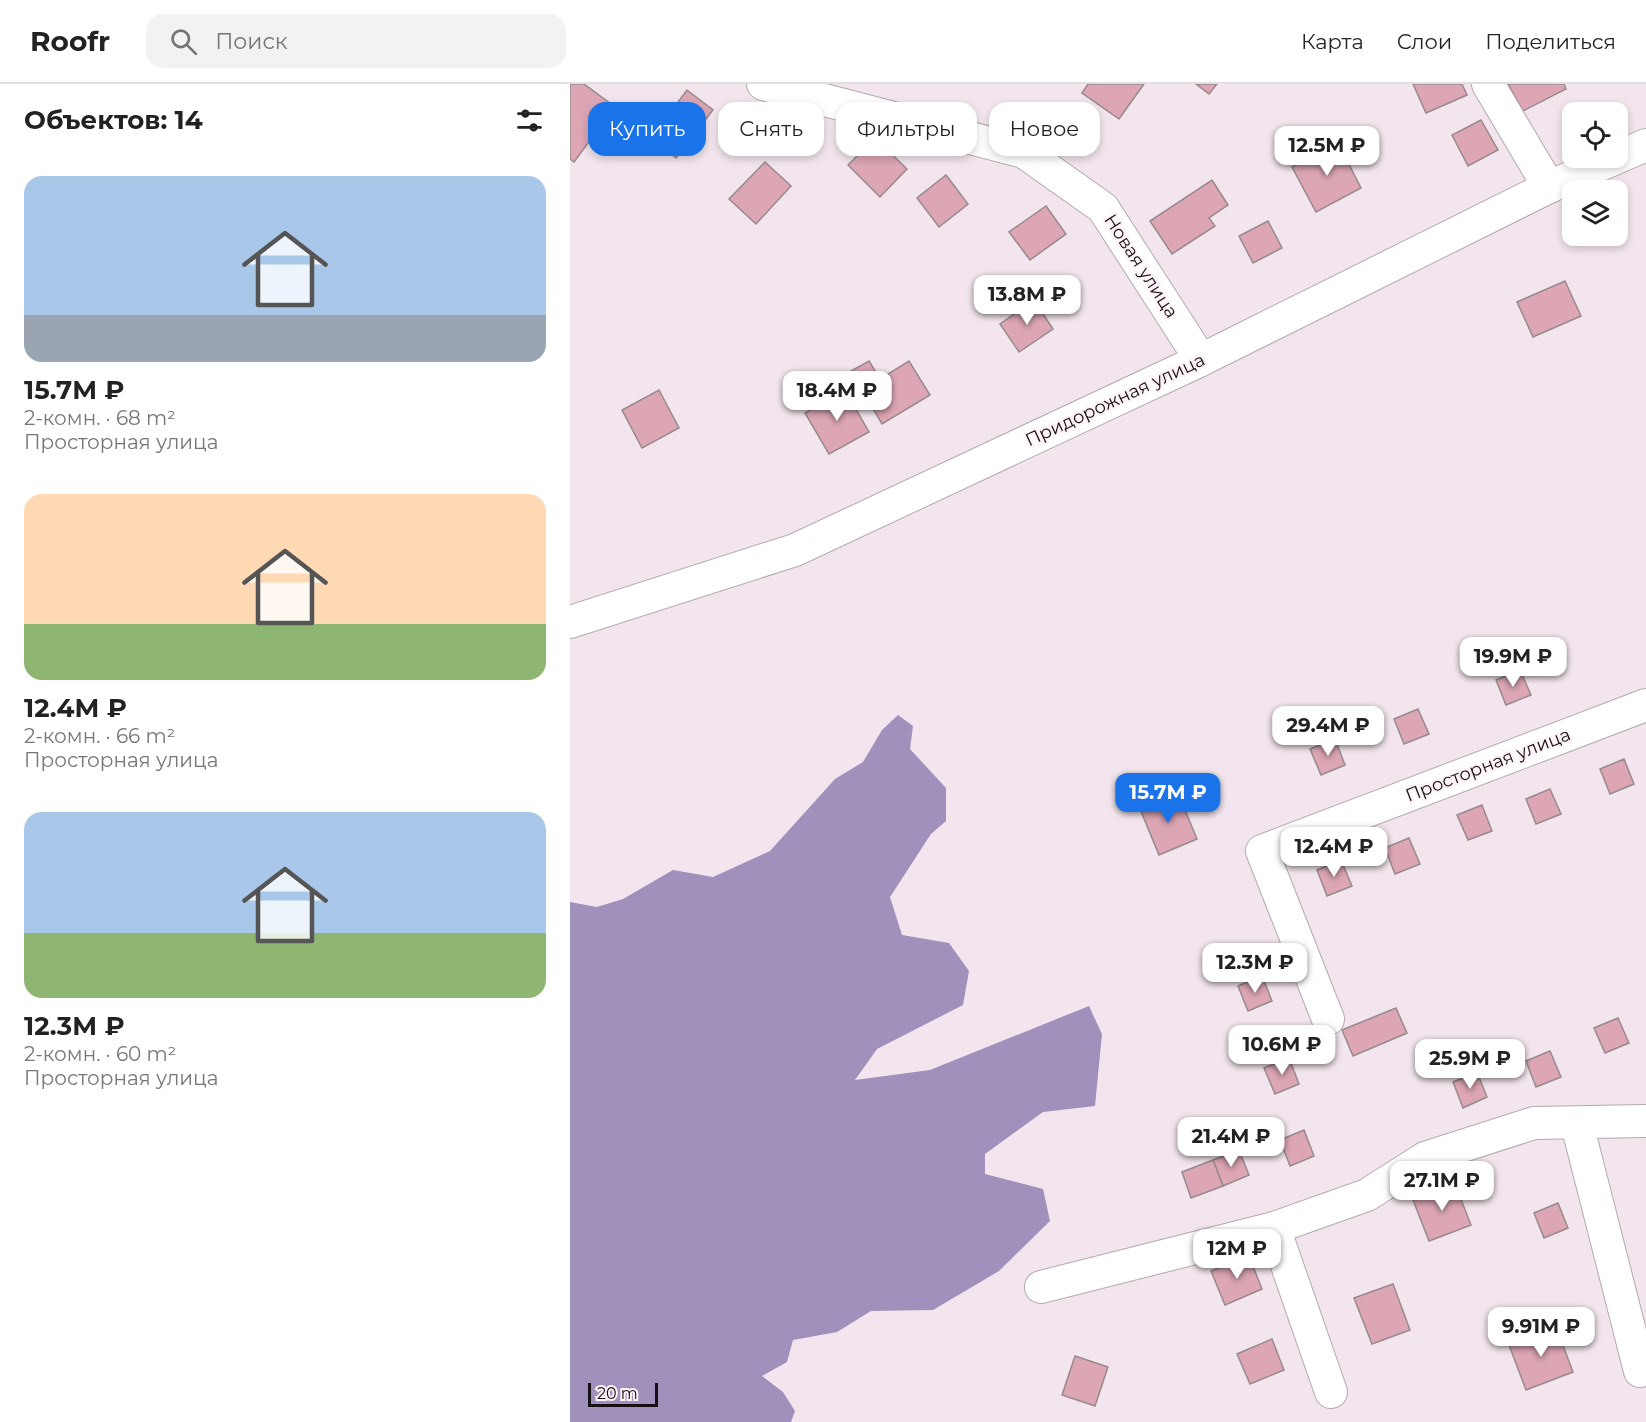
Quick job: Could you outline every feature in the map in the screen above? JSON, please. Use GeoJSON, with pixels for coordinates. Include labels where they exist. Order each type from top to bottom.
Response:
{"type":"FeatureCollection","features":[{"type":"Feature","properties":{"kind":"street","name":"Новая улица"},"geometry":{"type":"LineString","coordinates":[[763,84],[1024,152],[1103,208],[1201,360]]}},
{"type":"Feature","properties":{"kind":"street"},"geometry":{"type":"LineString","coordinates":[[1488,84],[1549,187]]}},
{"type":"Feature","properties":{"kind":"street","name":"Придорожная улица"},"geometry":{"type":"LineString","coordinates":[[570,622],[795,550],[1201,360],[1549,187],[1646,145]]}},
{"type":"Feature","properties":{"kind":"street","name":"Просторная улица"},"geometry":{"type":"LineString","coordinates":[[1328,1019],[1262,851],[1646,705]]}},
{"type":"Feature","properties":{"kind":"street"},"geometry":{"type":"LineString","coordinates":[[1041,1287],[1274,1228],[1367,1195],[1425,1158],[1534,1123],[1646,1121]]}},
{"type":"Feature","properties":{"kind":"street"},"geometry":{"type":"LineString","coordinates":[[1577,1124],[1640,1371]]}},
{"type":"Feature","properties":{"kind":"street"},"geometry":{"type":"LineString","coordinates":[[1274,1228],[1332,1392]]}},
{"type":"Feature","properties":{"kind":"shaded area"},"geometry":{"type":"Polygon","coordinates":[[[898,715],[913,726],[910,749],[946,788],[946,821],[931,834],[890,897],[902,935],[949,943],[969,971],[963,1005],[877,1049],[855,1080],[930,1070],[1089,1006],[1102,1034],[1095,1106],[1043,1112],[985,1154],[985,1174],[1043,1189],[1050,1221],[999,1271],[933,1310],[871,1311],[837,1332],[793,1340],[787,1362],[762,1376],[783,1392],[795,1411],[791,1422],[570,1422],[570,902],[597,907],[623,899],[673,870],[713,877],[770,851],[835,779],[863,762],[882,730],[898,715]]]}},
{"type":"Feature","properties":{"kind":"building"},"geometry":{"type":"Polygon","coordinates":[[[570,84],[584,84],[608,102],[588,102],[588,143],[574,162],[570,159],[570,84]]]}},
{"type":"Feature","properties":{"kind":"building"},"geometry":{"type":"Polygon","coordinates":[[[1088,84],[1144,84],[1119,119],[1100,106],[1100,102],[1095,102],[1082,93],[1088,84]]]}},
{"type":"Feature","properties":{"kind":"building"},"geometry":{"type":"Polygon","coordinates":[[[1196,84],[1217,84],[1209,94],[1196,84]]]}},
{"type":"Feature","properties":{"kind":"building"},"geometry":{"type":"Polygon","coordinates":[[[1413,84],[1462,84],[1467,95],[1426,113],[1413,84]]]}},
{"type":"Feature","properties":{"kind":"building"},"geometry":{"type":"Polygon","coordinates":[[[1508,84],[1564,84],[1566,89],[1523,111],[1508,84]]]}},
{"type":"Feature","properties":{"kind":"building"},"geometry":{"type":"Polygon","coordinates":[[[687,90],[703,102],[678,102],[687,90]]]}},
{"type":"Feature","properties":{"kind":"building"},"geometry":{"type":"Polygon","coordinates":[[[706,105],[713,110],[706,119],[706,105]]]}},
{"type":"Feature","properties":{"kind":"building"},"geometry":{"type":"Polygon","coordinates":[[[1481,120],[1498,150],[1468,166],[1452,135],[1481,120]]]}},
{"type":"Feature","properties":{"kind":"building"},"geometry":{"type":"Polygon","coordinates":[[[1338,143],[1361,188],[1316,212],[1292,167],[1338,143]]]}},
{"type":"Feature","properties":{"kind":"building"},"geometry":{"type":"Polygon","coordinates":[[[857,156],[894,156],[907,169],[880,197],[848,165],[857,156]]]}},
{"type":"Feature","properties":{"kind":"building"},"geometry":{"type":"Polygon","coordinates":[[[765,162],[791,186],[756,224],[729,199],[765,162]]]}},
{"type":"Feature","properties":{"kind":"building"},"geometry":{"type":"Polygon","coordinates":[[[946,175],[968,204],[939,227],[917,198],[946,175]]]}},
{"type":"Feature","properties":{"kind":"building"},"geometry":{"type":"Polygon","coordinates":[[[1212,180],[1228,205],[1209,218],[1215,226],[1172,254],[1150,221],[1212,180]]]}},
{"type":"Feature","properties":{"kind":"building"},"geometry":{"type":"Polygon","coordinates":[[[1046,206],[1066,234],[1030,260],[1009,232],[1046,206]]]}},
{"type":"Feature","properties":{"kind":"building"},"geometry":{"type":"Polygon","coordinates":[[[1268,221],[1282,248],[1253,263],[1239,236],[1268,221]]]}},
{"type":"Feature","properties":{"kind":"building"},"geometry":{"type":"Polygon","coordinates":[[[1565,281],[1581,316],[1533,337],[1517,302],[1565,281]]]}},
{"type":"Feature","properties":{"kind":"building"},"geometry":{"type":"Polygon","coordinates":[[[1034,300],[1053,329],[1019,352],[1000,324],[1034,300]]]}},
{"type":"Feature","properties":{"kind":"building"},"geometry":{"type":"Polygon","coordinates":[[[869,361],[880,379],[909,361],[930,395],[882,424],[851,371],[869,361]]]}},
{"type":"Feature","properties":{"kind":"building"},"geometry":{"type":"Polygon","coordinates":[[[659,390],[679,428],[642,448],[622,410],[659,390]]]}},
{"type":"Feature","properties":{"kind":"building"},"geometry":{"type":"Polygon","coordinates":[[[845,390],[869,432],[829,454],[805,413],[845,390]]]}},
{"type":"Feature","properties":{"kind":"building"},"geometry":{"type":"Polygon","coordinates":[[[1520,670],[1531,695],[1506,705],[1496,680],[1520,670]]]}},
{"type":"Feature","properties":{"kind":"building"},"geometry":{"type":"Polygon","coordinates":[[[1418,709],[1429,734],[1404,744],[1394,719],[1418,709]]]}},
{"type":"Feature","properties":{"kind":"building"},"geometry":{"type":"Polygon","coordinates":[[[1335,739],[1345,765],[1321,775],[1310,749],[1335,739]]]}},
{"type":"Feature","properties":{"kind":"building"},"geometry":{"type":"Polygon","coordinates":[[[1624,759],[1634,784],[1610,794],[1600,769],[1624,759]]]}},
{"type":"Feature","properties":{"kind":"building"},"geometry":{"type":"Polygon","coordinates":[[[1550,789],[1561,814],[1536,824],[1526,799],[1550,789]]]}},
{"type":"Feature","properties":{"kind":"building"},"geometry":{"type":"Polygon","coordinates":[[[1178,793],[1197,839],[1159,855],[1140,809],[1178,793]]]}},
{"type":"Feature","properties":{"kind":"building"},"geometry":{"type":"Polygon","coordinates":[[[1482,805],[1492,831],[1468,840],[1457,815],[1482,805]]]}},
{"type":"Feature","properties":{"kind":"building"},"geometry":{"type":"Polygon","coordinates":[[[1409,838],[1420,864],[1395,874],[1385,848],[1409,838]]]}},
{"type":"Feature","properties":{"kind":"building"},"geometry":{"type":"Polygon","coordinates":[[[1341,860],[1352,886],[1327,896],[1317,870],[1341,860]]]}},
{"type":"Feature","properties":{"kind":"building"},"geometry":{"type":"Polygon","coordinates":[[[1262,976],[1272,1001],[1248,1011],[1238,986],[1262,976]]]}},
{"type":"Feature","properties":{"kind":"building"},"geometry":{"type":"Polygon","coordinates":[[[1396,1008],[1407,1033],[1353,1056],[1342,1030],[1396,1008]]]}},
{"type":"Feature","properties":{"kind":"building"},"geometry":{"type":"Polygon","coordinates":[[[1618,1018],[1629,1043],[1605,1053],[1594,1028],[1618,1018]]]}},
{"type":"Feature","properties":{"kind":"building"},"geometry":{"type":"Polygon","coordinates":[[[1550,1051],[1561,1077],[1536,1087],[1526,1061],[1550,1051]]]}},
{"type":"Feature","properties":{"kind":"building"},"geometry":{"type":"Polygon","coordinates":[[[1289,1058],[1299,1084],[1275,1094],[1264,1068],[1289,1058]]]}},
{"type":"Feature","properties":{"kind":"building"},"geometry":{"type":"Polygon","coordinates":[[[1477,1072],[1487,1097],[1463,1108],[1453,1082],[1477,1072]]]}},
{"type":"Feature","properties":{"kind":"building"},"geometry":{"type":"Polygon","coordinates":[[[1304,1130],[1314,1156],[1290,1166],[1280,1140],[1304,1130]]]}},
{"type":"Feature","properties":{"kind":"building"},"geometry":{"type":"Polygon","coordinates":[[[1239,1150],[1249,1175],[1223,1186],[1213,1160],[1239,1150]]]}},
{"type":"Feature","properties":{"kind":"building"},"geometry":{"type":"Polygon","coordinates":[[[1213,1160],[1223,1186],[1191,1198],[1182,1172],[1213,1160]]]}},
{"type":"Feature","properties":{"kind":"building"},"geometry":{"type":"Polygon","coordinates":[[[1455,1184],[1471,1225],[1429,1241],[1413,1200],[1455,1184]]]}},
{"type":"Feature","properties":{"kind":"building"},"geometry":{"type":"Polygon","coordinates":[[[1558,1203],[1568,1228],[1544,1238],[1534,1213],[1558,1203]]]}},
{"type":"Feature","properties":{"kind":"building"},"geometry":{"type":"Polygon","coordinates":[[[1249,1256],[1262,1289],[1225,1305],[1211,1271],[1249,1256]]]}},
{"type":"Feature","properties":{"kind":"building"},"geometry":{"type":"Polygon","coordinates":[[[1393,1284],[1410,1330],[1372,1344],[1354,1298],[1393,1284]]]}},
{"type":"Feature","properties":{"kind":"building"},"geometry":{"type":"Polygon","coordinates":[[[1556,1327],[1573,1372],[1526,1390],[1509,1345],[1556,1327]]]}},
{"type":"Feature","properties":{"kind":"building"},"geometry":{"type":"Polygon","coordinates":[[[1272,1339],[1284,1370],[1250,1384],[1237,1354],[1272,1339]]]}},
{"type":"Feature","properties":{"kind":"building"},"geometry":{"type":"Polygon","coordinates":[[[1075,1356],[1108,1367],[1095,1406],[1062,1395],[1075,1356]]]}}]}
